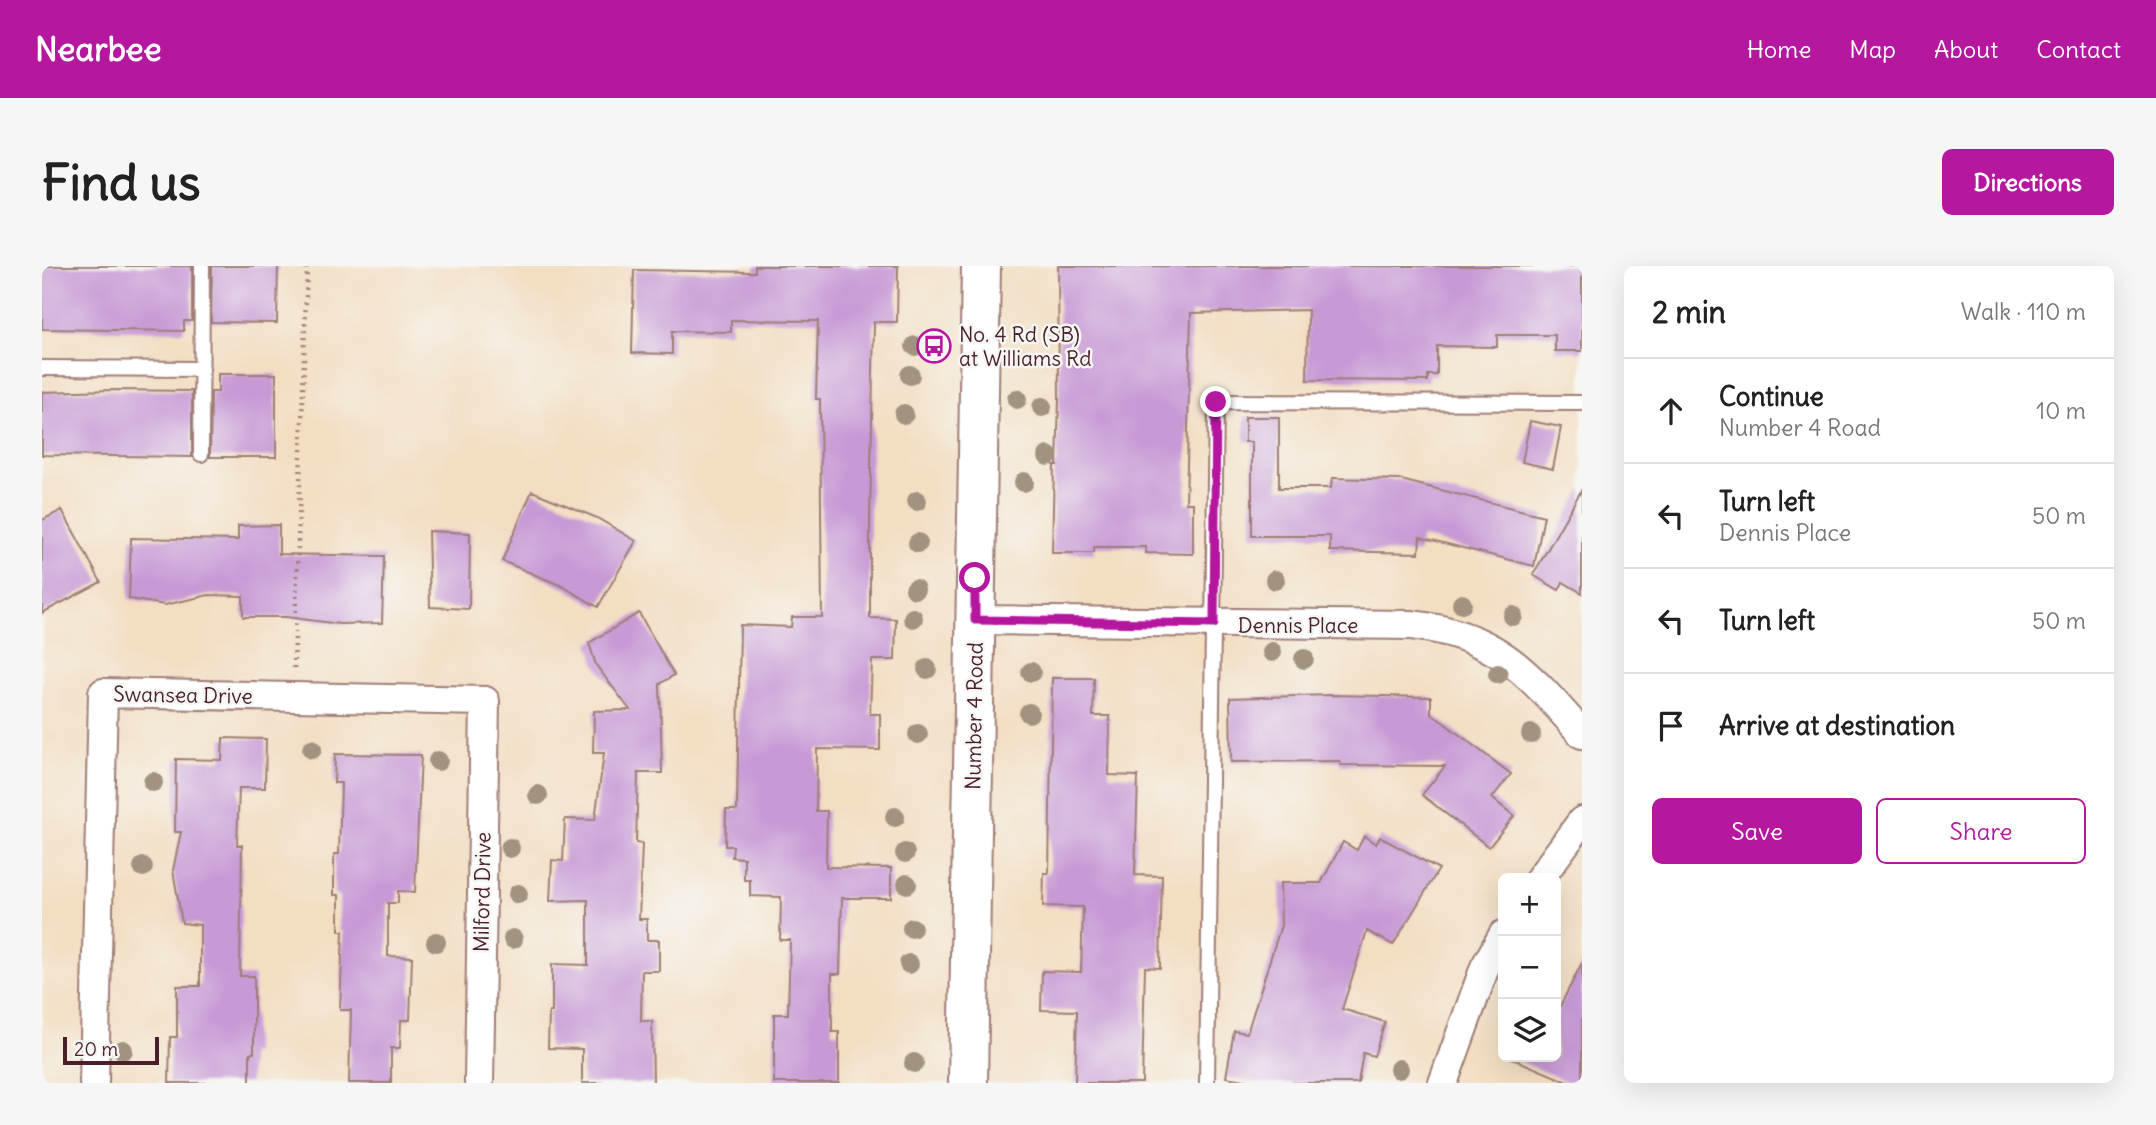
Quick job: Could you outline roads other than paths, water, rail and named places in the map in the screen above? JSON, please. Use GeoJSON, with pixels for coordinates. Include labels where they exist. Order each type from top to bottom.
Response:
{"type":"FeatureCollection","features":[{"type":"Feature","properties":{"kind":"main road","name":"Number 4 Road"},"geometry":{"type":"LineString","coordinates":[[968,1083],[981,266]]}},
{"type":"Feature","properties":{"kind":"street","name":"Dennis Place"},"geometry":{"type":"LineString","coordinates":[[975,620],[1411,625],[1446,629],[1475,639],[1531,677],[1582,734]]}},
{"type":"Feature","properties":{"kind":"street","name":"Swansea Drive"},"geometry":{"type":"LineString","coordinates":[[94,1083],[103,693],[485,701]]}},
{"type":"Feature","properties":{"kind":"street","name":"Milford Drive"},"geometry":{"type":"LineString","coordinates":[[479,1083],[485,701]]}},
{"type":"Feature","properties":{"kind":"street"},"geometry":{"type":"LineString","coordinates":[[1544,873],[1582,821]]}},
{"type":"Feature","properties":{"kind":"street"},"geometry":{"type":"LineString","coordinates":[[1443,1083],[1485,967],[1502,936]]}},
{"type":"Feature","properties":{"kind":"lane"},"geometry":{"type":"LineString","coordinates":[[201,454],[202,266]]}},
{"type":"Feature","properties":{"kind":"lane"},"geometry":{"type":"LineString","coordinates":[[42,368],[202,369]]}},
{"type":"Feature","properties":{"kind":"lane"},"geometry":{"type":"LineString","coordinates":[[1207,1083],[1216,402],[1582,403]]}},
{"type":"Feature","properties":{"kind":"place","name":"No. 4 Rd (SB) at Williams Rd"},"geometry":{"type":"Point","coordinates":[934,346]}}]}
